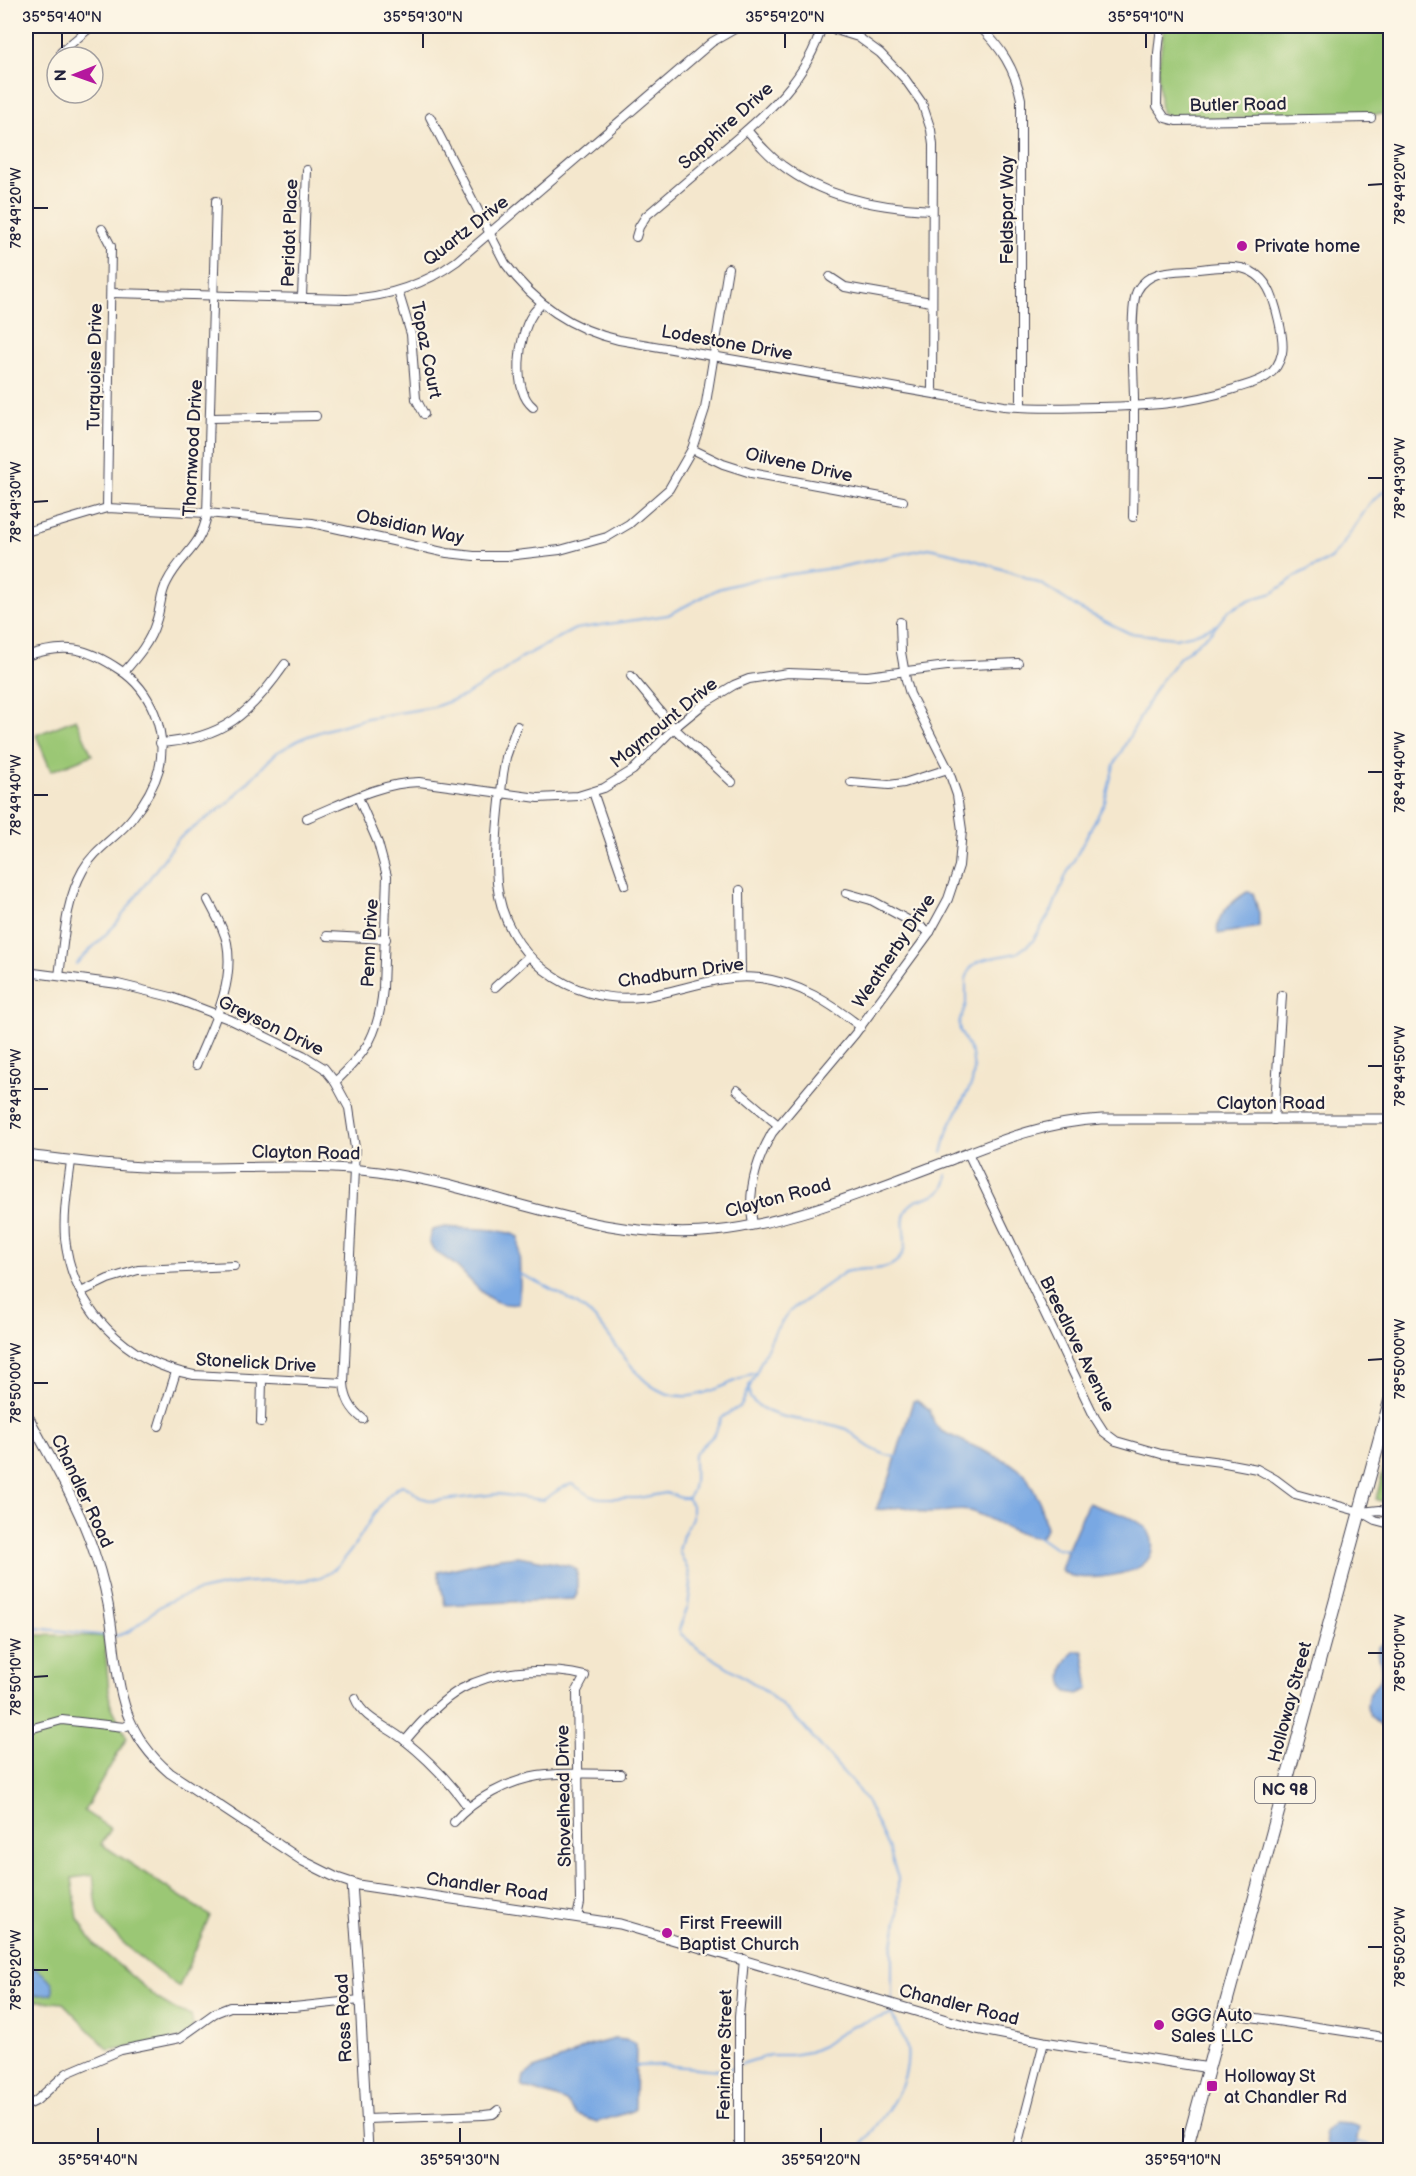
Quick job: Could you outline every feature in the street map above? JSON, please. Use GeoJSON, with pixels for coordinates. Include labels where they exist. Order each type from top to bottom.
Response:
{"type":"FeatureCollection","features":[{"type":"Feature","properties":{"kind":"highway","name":"Holloway Street"},"geometry":{"type":"LineString","coordinates":[[1186,2151],[1390,1401]]}},
{"type":"Feature","properties":{"kind":"street"},"geometry":{"type":"LineString","coordinates":[[69,45],[92,26]]}},
{"type":"Feature","properties":{"kind":"street","name":"Quartz Drive"},"geometry":{"type":"LineString","coordinates":[[111,293],[360,298],[398,291],[426,280],[447,268],[490,234],[712,42],[740,26]]}},
{"type":"Feature","properties":{"kind":"street"},"geometry":{"type":"LineString","coordinates":[[823,26],[858,37],[869,44],[905,79],[922,103],[931,130],[933,145],[932,393]]}},
{"type":"Feature","properties":{"kind":"street","name":"Sapphire Drive"},"geometry":{"type":"LineString","coordinates":[[636,237],[646,216],[776,103],[808,61],[823,26]]}},
{"type":"Feature","properties":{"kind":"street","name":"Feldspar Way"},"geometry":{"type":"LineString","coordinates":[[979,26],[996,42],[1007,59],[1016,78],[1021,99],[1021,407]]}},
{"type":"Feature","properties":{"kind":"street","name":"Butler Road"},"geometry":{"type":"LineString","coordinates":[[1161,26],[1157,106],[1160,113],[1170,120],[1213,122],[1371,118]]}},
{"type":"Feature","properties":{"kind":"street","name":"Lodestone Drive"},"geometry":{"type":"LineString","coordinates":[[430,117],[505,263],[513,275],[541,304],[561,318],[599,335],[713,357],[1021,407],[1134,406],[1182,403],[1260,381],[1272,372],[1280,360],[1282,340],[1272,298],[1264,282],[1246,269],[1166,271],[1149,277],[1135,296],[1133,310],[1134,406],[1133,517]]}},
{"type":"Feature","properties":{"kind":"street"},"geometry":{"type":"LineString","coordinates":[[747,130],[783,167],[825,190],[859,200],[932,210]]}},
{"type":"Feature","properties":{"kind":"street","name":"Peridot Place"},"geometry":{"type":"LineString","coordinates":[[302,297],[307,170]]}},
{"type":"Feature","properties":{"kind":"street","name":"Thornwood Drive"},"geometry":{"type":"LineString","coordinates":[[124,672],[150,637],[157,621],[165,584],[177,566],[196,545],[207,513],[216,201]]}},
{"type":"Feature","properties":{"kind":"street","name":"Turquoise Drive"},"geometry":{"type":"LineString","coordinates":[[102,230],[111,246],[107,508]]}},
{"type":"Feature","properties":{"kind":"street","name":"Obsidian Way"},"geometry":{"type":"LineString","coordinates":[[26,532],[107,508],[207,513],[312,523],[464,555],[534,554],[607,537],[629,524],[669,489],[692,449],[705,409],[728,268]]}},
{"type":"Feature","properties":{"kind":"street"},"geometry":{"type":"LineString","coordinates":[[830,277],[845,287],[932,302]]}},
{"type":"Feature","properties":{"kind":"street","name":"Topaz Court"},"geometry":{"type":"LineString","coordinates":[[398,291],[411,334],[416,399],[424,414]]}},
{"type":"Feature","properties":{"kind":"street"},"geometry":{"type":"LineString","coordinates":[[533,407],[527,402],[522,388],[520,358],[527,325],[532,314],[541,304]]}},
{"type":"Feature","properties":{"kind":"street"},"geometry":{"type":"LineString","coordinates":[[211,418],[316,416]]}},
{"type":"Feature","properties":{"kind":"street","name":"Oilvene Drive"},"geometry":{"type":"LineString","coordinates":[[692,449],[723,464],[751,473],[903,501]]}},
{"type":"Feature","properties":{"kind":"street","name":"Weatherby Drive"},"geometry":{"type":"LineString","coordinates":[[753,1225],[751,1208],[754,1177],[764,1148],[778,1125],[861,1027],[930,932],[955,883],[961,848],[962,824],[957,795],[948,769],[910,694],[904,671],[900,622]]}},
{"type":"Feature","properties":{"kind":"street"},"geometry":{"type":"LineString","coordinates":[[26,656],[49,650],[80,650],[97,655],[124,672],[140,686],[158,722],[159,770],[146,798],[131,819],[90,858],[75,885],[67,919],[59,976]]}},
{"type":"Feature","properties":{"kind":"street"},"geometry":{"type":"LineString","coordinates":[[904,671],[1018,663]]}},
{"type":"Feature","properties":{"kind":"street"},"geometry":{"type":"LineString","coordinates":[[160,743],[203,735],[238,718],[255,704],[285,664]]}},
{"type":"Feature","properties":{"kind":"street","name":"Maymount Drive"},"geometry":{"type":"LineString","coordinates":[[308,818],[358,796],[391,785],[412,782],[550,799],[578,796],[604,788],[633,770],[674,728],[719,693],[749,679],[788,674],[867,676],[904,671]]}},
{"type":"Feature","properties":{"kind":"street"},"geometry":{"type":"LineString","coordinates":[[631,676],[674,728],[732,782]]}},
{"type":"Feature","properties":{"kind":"street","name":"Chadburn Drive"},"geometry":{"type":"LineString","coordinates":[[517,726],[506,757],[501,793],[497,867],[500,901],[511,930],[540,968],[566,985],[612,998],[643,996],[705,981],[741,977],[759,978],[795,986],[828,1002],[861,1027]]}},
{"type":"Feature","properties":{"kind":"street"},"geometry":{"type":"LineString","coordinates":[[851,782],[889,785],[912,781],[948,769]]}},
{"type":"Feature","properties":{"kind":"street"},"geometry":{"type":"LineString","coordinates":[[593,792],[626,885]]}},
{"type":"Feature","properties":{"kind":"street","name":"Penn Drive"},"geometry":{"type":"LineString","coordinates":[[335,1082],[363,1053],[375,1031],[382,1000],[387,876],[378,843],[358,796]]}},
{"type":"Feature","properties":{"kind":"street"},"geometry":{"type":"LineString","coordinates":[[740,890],[741,977]]}},
{"type":"Feature","properties":{"kind":"street"},"geometry":{"type":"LineString","coordinates":[[846,893],[871,900],[930,932]]}},
{"type":"Feature","properties":{"kind":"street"},"geometry":{"type":"LineString","coordinates":[[196,1065],[217,1015],[226,980],[228,953],[225,936],[208,900]]}},
{"type":"Feature","properties":{"kind":"street"},"geometry":{"type":"LineString","coordinates":[[327,936],[386,939]]}},
{"type":"Feature","properties":{"kind":"street"},"geometry":{"type":"LineString","coordinates":[[495,987],[529,956]]}},
{"type":"Feature","properties":{"kind":"street","name":"Greyson Drive"},"geometry":{"type":"LineString","coordinates":[[26,972],[118,984],[171,997],[217,1015],[303,1055],[324,1068],[335,1082],[352,1119],[355,1169],[350,1223],[344,1383],[347,1401],[363,1419]]}},
{"type":"Feature","properties":{"kind":"street"},"geometry":{"type":"LineString","coordinates":[[1274,1120],[1282,995]]}},
{"type":"Feature","properties":{"kind":"street"},"geometry":{"type":"LineString","coordinates":[[737,1090],[778,1125]]}},
{"type":"Feature","properties":{"kind":"street","name":"Clayton Road"},"geometry":{"type":"LineString","coordinates":[[26,1155],[71,1161],[170,1168],[355,1169],[419,1179],[583,1222],[640,1231],[703,1232],[753,1225],[802,1212],[1046,1126],[1078,1120],[1390,1119]]}},
{"type":"Feature","properties":{"kind":"street","name":"Breedlove Avenue"},"geometry":{"type":"LineString","coordinates":[[968,1153],[1095,1418],[1110,1438],[1141,1450],[1257,1469],[1300,1496],[1360,1512]]}},
{"type":"Feature","properties":{"kind":"street","name":"Stonelick Drive"},"geometry":{"type":"LineString","coordinates":[[71,1161],[65,1237],[72,1272],[81,1292],[99,1320],[123,1344],[155,1365],[176,1372],[212,1377],[344,1383]]}},
{"type":"Feature","properties":{"kind":"street"},"geometry":{"type":"LineString","coordinates":[[81,1292],[108,1279],[138,1270],[234,1266]]}},
{"type":"Feature","properties":{"kind":"street"},"geometry":{"type":"LineString","coordinates":[[159,1426],[176,1372]]}},
{"type":"Feature","properties":{"kind":"street"},"geometry":{"type":"LineString","coordinates":[[261,1422],[262,1380]]}},
{"type":"Feature","properties":{"kind":"street","name":"Chandler Road"},"geometry":{"type":"LineString","coordinates":[[26,1412],[80,1517],[94,1552],[109,1610],[120,1692],[131,1724],[147,1749],[170,1773],[303,1861],[337,1878],[374,1888],[620,1924],[744,1959],[946,2021],[1044,2042],[1209,2068]]}},
{"type":"Feature","properties":{"kind":"street"},"geometry":{"type":"LineString","coordinates":[[1360,1512],[1380,1510],[1390,1513]]}},
{"type":"Feature","properties":{"kind":"street"},"geometry":{"type":"LineString","coordinates":[[1360,1512],[1375,1520],[1390,1524]]}},
{"type":"Feature","properties":{"kind":"street","name":"Shovelhead Drive"},"geometry":{"type":"LineString","coordinates":[[405,1741],[439,1704],[459,1690],[485,1677],[511,1672],[553,1671],[568,1671],[585,1676],[578,1690],[580,1903],[577,1917]]}},
{"type":"Feature","properties":{"kind":"street"},"geometry":{"type":"LineString","coordinates":[[355,1698],[362,1712],[405,1741],[437,1769],[468,1807]]}},
{"type":"Feature","properties":{"kind":"street"},"geometry":{"type":"LineString","coordinates":[[26,1730],[62,1720],[124,1727],[131,1724]]}},
{"type":"Feature","properties":{"kind":"street"},"geometry":{"type":"LineString","coordinates":[[454,1822],[468,1807],[514,1783],[537,1776],[621,1774]]}},
{"type":"Feature","properties":{"kind":"street","name":"Ross Road"},"geometry":{"type":"LineString","coordinates":[[352,1883],[368,2151]]}},
{"type":"Feature","properties":{"kind":"street","name":"Fenimore Street"},"geometry":{"type":"LineString","coordinates":[[739,2151],[739,2017],[744,1959]]}},
{"type":"Feature","properties":{"kind":"street"},"geometry":{"type":"LineString","coordinates":[[26,2106],[36,2101],[67,2073],[121,2050],[180,2038],[215,2013],[230,2007],[294,2007],[360,2000]]}},
{"type":"Feature","properties":{"kind":"street"},"geometry":{"type":"LineString","coordinates":[[1224,2013],[1390,2038]]}},
{"type":"Feature","properties":{"kind":"street"},"geometry":{"type":"LineString","coordinates":[[1016,2151],[1044,2042]]}},
{"type":"Feature","properties":{"kind":"street"},"geometry":{"type":"LineString","coordinates":[[366,2119],[484,2115],[493,2114],[498,2110]]}},
{"type":"Feature","properties":{"kind":"green space"},"geometry":{"type":"Polygon","coordinates":[[[1136,26],[1390,26],[1390,114],[1176,120],[1161,112],[1158,71],[1164,27],[1136,26]]]}},
{"type":"Feature","properties":{"kind":"green space"},"geometry":{"type":"Polygon","coordinates":[[[76,719],[92,755],[51,771],[36,735],[76,719]]]}},
{"type":"Feature","properties":{"kind":"green space"},"geometry":{"type":"Polygon","coordinates":[[[1390,1444],[1390,1505],[1376,1499],[1390,1444]]]}},
{"type":"Feature","properties":{"kind":"green space"},"geometry":{"type":"Polygon","coordinates":[[[26,1635],[104,1636],[110,1703],[127,1738],[84,1811],[111,1829],[101,1844],[210,1916],[179,1987],[135,1953],[104,1922],[98,1909],[93,1875],[72,1878],[78,1919],[94,1944],[158,1999],[176,2010],[191,2015],[193,2025],[191,2037],[109,2050],[63,2003],[26,2000],[26,1635]]]}},
{"type":"Feature","properties":{"kind":"water"},"geometry":{"type":"Polygon","coordinates":[[[1247,892],[1253,893],[1259,913],[1259,927],[1218,934],[1219,921],[1226,909],[1247,892]]]}},
{"type":"Feature","properties":{"kind":"water"},"geometry":{"type":"Polygon","coordinates":[[[445,1227],[492,1230],[519,1237],[518,1304],[498,1302],[482,1293],[456,1266],[433,1248],[429,1240],[432,1230],[445,1227]]]}},
{"type":"Feature","properties":{"kind":"water"},"geometry":{"type":"Polygon","coordinates":[[[916,1400],[930,1410],[934,1423],[941,1431],[1010,1463],[1025,1474],[1039,1500],[1046,1528],[1042,1536],[1027,1536],[969,1511],[926,1513],[904,1507],[876,1509],[890,1477],[913,1401],[916,1400]]]}},
{"type":"Feature","properties":{"kind":"water"},"geometry":{"type":"Polygon","coordinates":[[[1088,1503],[1128,1517],[1145,1528],[1152,1539],[1152,1550],[1141,1566],[1124,1573],[1088,1578],[1077,1577],[1061,1570],[1088,1503]]]}},
{"type":"Feature","properties":{"kind":"water"},"geometry":{"type":"Polygon","coordinates":[[[518,1556],[570,1566],[577,1571],[577,1594],[574,1599],[445,1605],[438,1572],[518,1556]]]}},
{"type":"Feature","properties":{"kind":"water"},"geometry":{"type":"Polygon","coordinates":[[[1383,1643],[1390,1644],[1390,1734],[1372,1718],[1367,1708],[1369,1696],[1381,1675],[1378,1647],[1383,1643]]]}},
{"type":"Feature","properties":{"kind":"water"},"geometry":{"type":"Polygon","coordinates":[[[1075,1651],[1083,1651],[1089,1689],[1078,1694],[1067,1692],[1062,1675],[1067,1659],[1075,1651]]]}},
{"type":"Feature","properties":{"kind":"water"},"geometry":{"type":"Polygon","coordinates":[[[26,1963],[49,1979],[53,1989],[52,1994],[26,1996],[26,1963]]]}},
{"type":"Feature","properties":{"kind":"water"},"geometry":{"type":"Polygon","coordinates":[[[614,2039],[636,2044],[635,2109],[633,2111],[597,2122],[577,2115],[566,2102],[522,2087],[524,2076],[534,2069],[563,2059],[588,2046],[614,2039]]]}},
{"type":"Feature","properties":{"kind":"water"},"geometry":{"type":"Polygon","coordinates":[[[1334,2123],[1359,2127],[1355,2150],[1328,2150],[1325,2132],[1334,2123]]]}},
{"type":"Feature","properties":{"kind":"waterway"},"geometry":{"type":"LineString","coordinates":[[942,1153],[948,1129],[972,1083],[974,1070],[972,1054],[960,1031],[959,1023],[966,1004],[966,979],[970,969],[977,962],[1017,953],[1032,942],[1052,910],[1066,875],[1105,802],[1114,765],[1157,686],[1179,658],[1213,630],[1228,611],[1249,600],[1273,593],[1299,574],[1330,559],[1341,547],[1370,503],[1390,486]]}},
{"type":"Feature","properties":{"kind":"waterway"},"geometry":{"type":"LineString","coordinates":[[76,964],[116,924],[179,838],[227,804],[276,753],[300,739],[322,731],[367,718],[434,707],[464,696],[521,658],[575,629],[668,615],[718,589],[756,579],[840,567],[929,548],[956,554],[1020,575],[1043,585],[1080,609],[1129,633],[1175,638],[1217,625]]}},
{"type":"Feature","properties":{"kind":"waterway"},"geometry":{"type":"LineString","coordinates":[[687,1498],[694,1484],[694,1454],[715,1434],[721,1418],[741,1406],[775,1331],[790,1311],[845,1272],[886,1267],[898,1260],[905,1242],[903,1223],[906,1211],[916,1201],[942,1190],[947,1174]]}},
{"type":"Feature","properties":{"kind":"waterway"},"geometry":{"type":"LineString","coordinates":[[517,1273],[556,1292],[592,1316],[633,1368],[658,1390],[673,1395],[690,1396],[715,1390],[754,1373]]}},
{"type":"Feature","properties":{"kind":"waterway"},"geometry":{"type":"LineString","coordinates":[[749,1385],[750,1398],[770,1413],[846,1429],[869,1447],[896,1457]]}},
{"type":"Feature","properties":{"kind":"waterway"},"geometry":{"type":"LineString","coordinates":[[115,1636],[129,1631],[164,1604],[190,1594],[245,1582],[297,1581],[329,1573],[349,1553],[382,1503],[402,1485],[419,1497],[433,1501],[498,1494],[543,1500],[572,1484],[591,1496],[600,1498],[638,1498],[666,1493],[687,1498]]}},
{"type":"Feature","properties":{"kind":"waterway"},"geometry":{"type":"LineString","coordinates":[[687,1498],[692,1505],[692,1518],[683,1535],[679,1551],[688,1570],[691,1584],[688,1606],[679,1629],[681,1634],[700,1650],[763,1689],[781,1705],[804,1727],[866,1801],[889,1849],[898,1878],[898,1915],[892,1951],[892,2000]]}},
{"type":"Feature","properties":{"kind":"waterway"},"geometry":{"type":"LineString","coordinates":[[1037,1536],[1054,1548],[1069,1550]]}},
{"type":"Feature","properties":{"kind":"waterway"},"geometry":{"type":"LineString","coordinates":[[26,1627],[109,1636]]}},
{"type":"Feature","properties":{"kind":"waterway"},"geometry":{"type":"LineString","coordinates":[[858,2150],[892,2103],[904,2077],[907,2063],[906,2043],[893,2018],[892,2006]]}},
{"type":"Feature","properties":{"kind":"waterway"},"geometry":{"type":"LineString","coordinates":[[741,2064],[771,2055],[809,2052],[823,2046],[851,2026],[892,2014]]}},
{"type":"Feature","properties":{"kind":"waterway"},"geometry":{"type":"LineString","coordinates":[[635,2066],[661,2065],[719,2070],[727,2070],[736,2066]]}},
{"type":"Feature","properties":{"kind":"waterway"},"geometry":{"type":"LineString","coordinates":[[1355,2141],[1386,2150]]}},
{"type":"Feature","properties":{"kind":"place","name":"Private home"},"geometry":{"type":"Point","coordinates":[1242,246]}},
{"type":"Feature","properties":{"kind":"place","name":"First Freewill Baptist Church"},"geometry":{"type":"Point","coordinates":[667,1933]}},
{"type":"Feature","properties":{"kind":"place","name":"GGG Auto Sales LLC"},"geometry":{"type":"Point","coordinates":[1159,2025]}},
{"type":"Feature","properties":{"kind":"place","name":"Holloway St at Chandler Rd"},"geometry":{"type":"Point","coordinates":[1212,2086]}}]}
